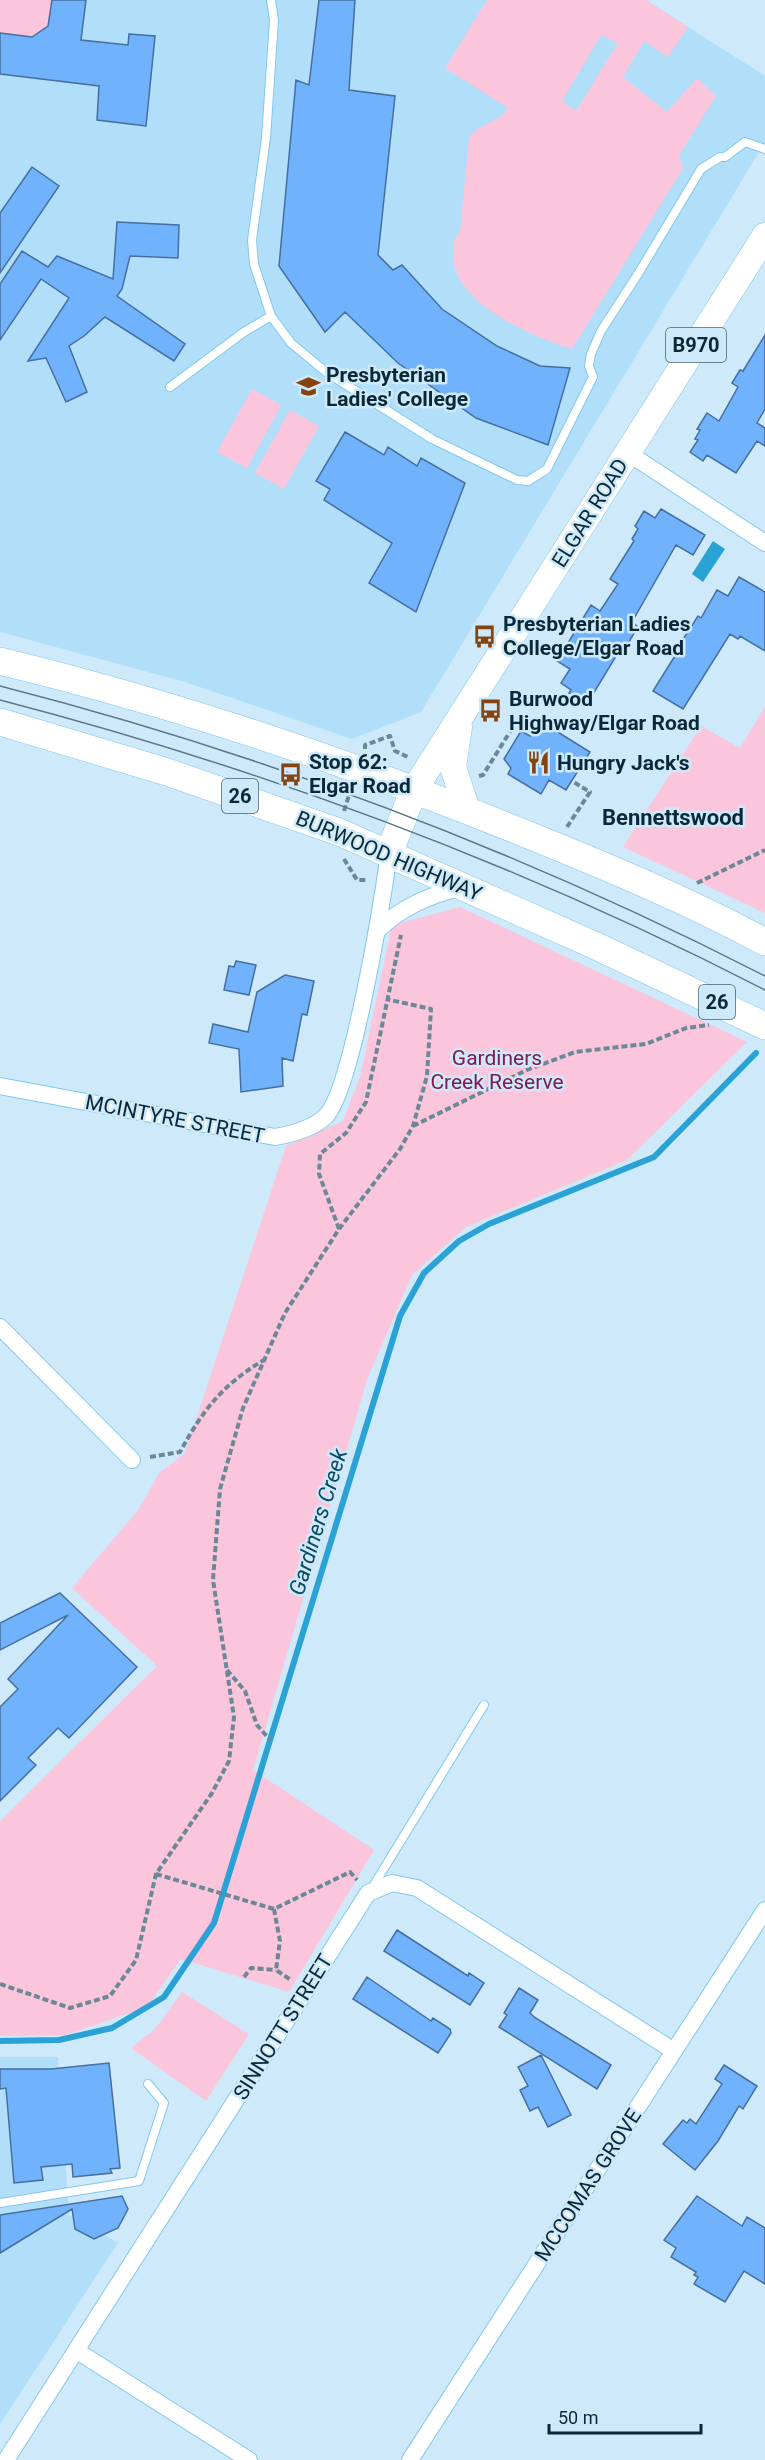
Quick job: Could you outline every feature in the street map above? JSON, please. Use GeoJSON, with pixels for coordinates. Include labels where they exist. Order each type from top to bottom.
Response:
{"type":"FeatureCollection","features":[{"type":"Feature","properties":{"kind":"highway"},"geometry":{"type":"LineString","coordinates":[[0,661],[195,713],[414,790],[583,857],[765,942]]}},
{"type":"Feature","properties":{"kind":"highway","name":"BURWOOD HIGHWAY"},"geometry":{"type":"LineString","coordinates":[[0,722],[167,772],[339,832],[465,887],[765,1026]]}},
{"type":"Feature","properties":{"kind":"highway"},"geometry":{"type":"LineString","coordinates":[[389,853],[414,790]]}},
{"type":"Feature","properties":{"kind":"main road","name":"ELGAR ROAD"},"geometry":{"type":"LineString","coordinates":[[414,790],[765,237]]}},
{"type":"Feature","properties":{"kind":"main road"},"geometry":{"type":"LineString","coordinates":[[460,717],[453,766],[467,810]]}},
{"type":"Feature","properties":{"kind":"street"},"geometry":{"type":"LineString","coordinates":[[628,453],[765,543]]}},
{"type":"Feature","properties":{"kind":"street","name":"MCINTYRE STREET"},"geometry":{"type":"LineString","coordinates":[[0,1086],[275,1137],[297,1134],[326,1116],[345,1078],[377,931],[389,853]]}},
{"type":"Feature","properties":{"kind":"street"},"geometry":{"type":"LineString","coordinates":[[377,931],[394,914],[429,898],[465,887]]}},
{"type":"Feature","properties":{"kind":"street"},"geometry":{"type":"LineString","coordinates":[[0,1327],[132,1460]]}},
{"type":"Feature","properties":{"kind":"street"},"geometry":{"type":"LineString","coordinates":[[368,1893],[392,1883],[417,1888],[674,2051]]}},
{"type":"Feature","properties":{"kind":"street","name":"SINNOTT STREET"},"geometry":{"type":"LineString","coordinates":[[6,2460],[368,1893]]}},
{"type":"Feature","properties":{"kind":"street","name":"MCCOMAS GROVE"},"geometry":{"type":"LineString","coordinates":[[410,2460],[765,1910]]}},
{"type":"Feature","properties":{"kind":"street"},"geometry":{"type":"LineString","coordinates":[[76,2351],[249,2460]]}},
{"type":"Feature","properties":{"kind":"lane"},"geometry":{"type":"LineString","coordinates":[[271,0],[274,20],[267,127],[252,240],[254,264],[271,316],[291,343],[326,372],[432,439],[503,476],[528,481],[547,469],[593,377],[589,366],[591,354],[601,331],[701,168],[720,157],[725,157],[745,142],[765,149]]}},
{"type":"Feature","properties":{"kind":"lane"},"geometry":{"type":"LineString","coordinates":[[171,387],[244,332],[271,316]]}},
{"type":"Feature","properties":{"kind":"lane"},"geometry":{"type":"LineString","coordinates":[[368,1893],[484,1705]]}},
{"type":"Feature","properties":{"kind":"lane"},"geometry":{"type":"LineString","coordinates":[[0,2203],[139,2181],[164,2103],[148,2085]]}},
{"type":"Feature","properties":{"kind":"path"},"geometry":{"type":"LineString","coordinates":[[472,778],[483,776],[516,722],[523,726]]}},
{"type":"Feature","properties":{"kind":"path"},"geometry":{"type":"LineString","coordinates":[[339,832],[366,755],[365,745],[390,736],[395,751],[429,766]]}},
{"type":"Feature","properties":{"kind":"path"},"geometry":{"type":"LineString","coordinates":[[567,828],[590,792],[572,781]]}},
{"type":"Feature","properties":{"kind":"path"},"geometry":{"type":"LineString","coordinates":[[693,884],[765,850]]}},
{"type":"Feature","properties":{"kind":"path"},"geometry":{"type":"LineString","coordinates":[[339,1229],[319,1174],[320,1154],[346,1133],[366,1102],[402,930]]}},
{"type":"Feature","properties":{"kind":"path"},"geometry":{"type":"LineString","coordinates":[[0,1984],[70,2008],[110,1996],[136,1960],[156,1874],[212,1793],[229,1761],[234,1717],[213,1580],[220,1489],[243,1408],[285,1313],[339,1229],[400,1149],[413,1126],[427,1076],[431,1009],[386,999]]}},
{"type":"Feature","properties":{"kind":"path"},"geometry":{"type":"LineString","coordinates":[[413,1126],[526,1070],[575,1052],[646,1044],[686,1028],[719,1024]]}},
{"type":"Feature","properties":{"kind":"path"},"geometry":{"type":"LineString","coordinates":[[132,1460],[180,1452],[201,1414],[238,1376],[264,1360]]}},
{"type":"Feature","properties":{"kind":"path"},"geometry":{"type":"LineString","coordinates":[[226,1669],[245,1691],[257,1725],[270,1740]]}},
{"type":"Feature","properties":{"kind":"path"},"geometry":{"type":"LineString","coordinates":[[156,1874],[274,1909],[350,1872],[368,1893]]}},
{"type":"Feature","properties":{"kind":"path"},"geometry":{"type":"LineString","coordinates":[[274,1909],[280,1941],[276,1970]]}},
{"type":"Feature","properties":{"kind":"path"},"geometry":{"type":"LineString","coordinates":[[244,1977],[251,1968],[276,1970],[307,1991]]}},
{"type":"Feature","properties":{"kind":"shaded area","name":"Presbyterian Ladies' College"},"geometry":{"type":"Polygon","coordinates":[[[0,0],[646,0],[765,76],[765,142],[421,712],[352,739],[185,682],[0,632],[0,0]]]}},
{"type":"Feature","properties":{"kind":"shaded area"},"geometry":{"type":"Polygon","coordinates":[[[0,2057],[58,2057],[69,2215],[118,2243],[0,2424],[0,2057]]]}},
{"type":"Feature","properties":{"kind":"green space"},"geometry":{"type":"Polygon","coordinates":[[[0,0],[52,0],[48,26],[32,37],[0,33],[0,0]]]}},
{"type":"Feature","properties":{"kind":"green space"},"geometry":{"type":"Polygon","coordinates":[[[487,0],[646,0],[688,27],[668,57],[644,41],[623,77],[667,112],[697,78],[716,96],[679,155],[683,168],[572,349],[536,336],[497,315],[466,288],[456,271],[453,247],[460,232],[469,138],[472,133],[499,117],[508,108],[445,68],[487,0]],[[601,35],[562,101],[576,111],[618,43],[601,35]]]}},
{"type":"Feature","properties":{"kind":"green space"},"geometry":{"type":"Polygon","coordinates":[[[252,389],[281,405],[247,468],[217,452],[252,389]]]}},
{"type":"Feature","properties":{"kind":"green space"},"geometry":{"type":"Polygon","coordinates":[[[290,410],[319,426],[284,489],[255,473],[290,410]]]}},
{"type":"Feature","properties":{"kind":"green space"},"geometry":{"type":"Polygon","coordinates":[[[765,707],[765,913],[623,847],[701,726],[740,748],[765,707]]]}},
{"type":"Feature","properties":{"kind":"green space","name":"Gardiners Creek Reserve"},"geometry":{"type":"Polygon","coordinates":[[[460,907],[747,1042],[627,1160],[466,1227],[412,1275],[368,1377],[253,1770],[374,1850],[289,1992],[181,1959],[147,2007],[65,2035],[0,2036],[0,1821],[157,1666],[72,1588],[139,1509],[159,1473],[185,1453],[286,1146],[343,1121],[360,1077],[392,925],[460,907]]]}},
{"type":"Feature","properties":{"kind":"green space"},"geometry":{"type":"Polygon","coordinates":[[[182,1992],[249,2034],[206,2101],[131,2048],[155,2029],[182,1992]]]}},
{"type":"Feature","properties":{"kind":"water"},"geometry":{"type":"Polygon","coordinates":[[[713,541],[725,549],[703,582],[692,574],[713,541]]]}},
{"type":"Feature","properties":{"kind":"building"},"geometry":{"type":"Polygon","coordinates":[[[52,0],[86,0],[81,40],[128,45],[129,34],[155,36],[146,126],[97,120],[99,86],[0,74],[0,33],[32,37],[48,26],[52,0]]]}},
{"type":"Feature","properties":{"kind":"building"},"geometry":{"type":"Polygon","coordinates":[[[319,0],[355,0],[349,90],[395,96],[378,255],[393,270],[402,265],[442,309],[497,346],[540,366],[570,368],[548,445],[476,418],[398,363],[345,312],[325,332],[279,266],[296,80],[309,85],[319,0]]]}},
{"type":"Feature","properties":{"kind":"building"},"geometry":{"type":"Polygon","coordinates":[[[32,167],[59,186],[0,273],[0,213],[32,167]]]}},
{"type":"Feature","properties":{"kind":"building"},"geometry":{"type":"Polygon","coordinates":[[[117,222],[179,225],[178,258],[130,256],[122,289],[117,296],[185,344],[174,361],[105,317],[69,346],[87,392],[66,402],[46,358],[28,361],[69,298],[41,279],[0,340],[0,284],[22,251],[48,267],[57,256],[113,279],[117,222]]]}},
{"type":"Feature","properties":{"kind":"building"},"geometry":{"type":"Polygon","coordinates":[[[765,335],[765,409],[757,423],[765,428],[765,446],[757,441],[736,473],[707,455],[703,461],[690,452],[698,440],[695,439],[700,430],[697,429],[707,413],[719,421],[738,387],[732,383],[740,370],[743,371],[765,335]]]}},
{"type":"Feature","properties":{"kind":"building"},"geometry":{"type":"Polygon","coordinates":[[[345,432],[384,455],[388,447],[417,466],[421,458],[465,483],[416,612],[369,583],[392,543],[324,500],[330,489],[316,481],[345,432]]]}},
{"type":"Feature","properties":{"kind":"building"},"geometry":{"type":"Polygon","coordinates":[[[661,509],[705,535],[693,555],[676,545],[632,622],[638,627],[627,645],[624,643],[587,704],[569,693],[571,690],[561,683],[570,669],[557,661],[591,605],[600,611],[618,584],[610,579],[634,541],[632,539],[638,529],[635,526],[644,511],[655,518],[661,509]]]}},
{"type":"Feature","properties":{"kind":"building"},"geometry":{"type":"Polygon","coordinates":[[[739,577],[765,592],[765,651],[740,636],[738,639],[730,634],[683,709],[653,691],[678,651],[676,650],[698,616],[701,618],[717,590],[728,596],[739,577]]]}},
{"type":"Feature","properties":{"kind":"building"},"geometry":{"type":"Polygon","coordinates":[[[540,721],[590,752],[566,790],[549,780],[541,794],[508,774],[511,768],[504,759],[521,731],[530,736],[540,721]]]}},
{"type":"Feature","properties":{"kind":"building"},"geometry":{"type":"Polygon","coordinates":[[[236,961],[256,965],[249,995],[224,990],[229,966],[234,967],[236,961]]]}},
{"type":"Feature","properties":{"kind":"building"},"geometry":{"type":"Polygon","coordinates":[[[285,975],[314,981],[307,1015],[302,1014],[293,1061],[282,1058],[283,1086],[241,1092],[239,1049],[209,1043],[213,1024],[248,1032],[257,992],[285,975]]]}},
{"type":"Feature","properties":{"kind":"building"},"geometry":{"type":"Polygon","coordinates":[[[60,1593],[137,1667],[69,1738],[58,1728],[28,1758],[36,1765],[0,1801],[0,1707],[18,1689],[8,1679],[68,1615],[0,1650],[0,1623],[60,1593]]]}},
{"type":"Feature","properties":{"kind":"building"},"geometry":{"type":"Polygon","coordinates":[[[397,1930],[468,1976],[469,1973],[484,1983],[470,2005],[384,1951],[397,1930]]]}},
{"type":"Feature","properties":{"kind":"building"},"geometry":{"type":"Polygon","coordinates":[[[367,1977],[431,2021],[433,2018],[450,2029],[451,2033],[438,2053],[353,1999],[367,1977]]]}},
{"type":"Feature","properties":{"kind":"building"},"geometry":{"type":"Polygon","coordinates":[[[519,1988],[538,2000],[530,2013],[534,2017],[611,2065],[597,2089],[499,2027],[507,2015],[504,2013],[519,1988]]]}},
{"type":"Feature","properties":{"kind":"building"},"geometry":{"type":"Polygon","coordinates":[[[541,2055],[571,2115],[548,2127],[538,2107],[530,2111],[520,2090],[528,2086],[518,2067],[541,2055]]]}},
{"type":"Feature","properties":{"kind":"building"},"geometry":{"type":"Polygon","coordinates":[[[109,2063],[120,2168],[110,2169],[112,2173],[73,2177],[72,2164],[41,2167],[43,2180],[14,2183],[6,2088],[0,2089],[0,2069],[51,2069],[109,2063]]]}},
{"type":"Feature","properties":{"kind":"building"},"geometry":{"type":"Polygon","coordinates":[[[724,2065],[757,2086],[743,2109],[739,2106],[718,2141],[695,2170],[663,2144],[683,2120],[687,2123],[690,2119],[696,2124],[722,2084],[715,2079],[724,2065]]]}},
{"type":"Feature","properties":{"kind":"building"},"geometry":{"type":"Polygon","coordinates":[[[122,2196],[128,2209],[118,2228],[94,2239],[75,2229],[72,2209],[0,2253],[0,2215],[122,2196]]]}},
{"type":"Feature","properties":{"kind":"building"},"geometry":{"type":"Polygon","coordinates":[[[697,2196],[742,2226],[747,2217],[765,2228],[765,2284],[744,2271],[725,2302],[694,2284],[698,2277],[694,2275],[696,2272],[671,2257],[676,2248],[664,2240],[697,2196]]]}},
{"type":"Feature","properties":{"kind":"waterway","name":"Gardiners Creek"},"geometry":{"type":"LineString","coordinates":[[0,2041],[59,2040],[112,2028],[164,1997],[214,1923],[400,1316],[424,1273],[459,1241],[489,1224],[654,1157],[756,1053]]}},
{"type":"Feature","properties":{"kind":"tram line"},"geometry":{"type":"LineString","coordinates":[[0,686],[197,742],[390,810],[486,847],[580,888],[673,930],[765,976]]}},
{"type":"Feature","properties":{"kind":"tram line"},"geometry":{"type":"LineString","coordinates":[[0,700],[197,757],[391,824],[580,902],[673,944],[765,990]]}},
{"type":"Feature","properties":{"kind":"place","name":"Presbyterian Ladies' College"},"geometry":{"type":"Point","coordinates":[308,387]}},
{"type":"Feature","properties":{"kind":"place","name":"Presbyterian Ladies College/Elgar Road"},"geometry":{"type":"Point","coordinates":[485,636]}},
{"type":"Feature","properties":{"kind":"place","name":"Burwood Highway/Elgar Road"},"geometry":{"type":"Point","coordinates":[491,711]}},
{"type":"Feature","properties":{"kind":"place","name":"Hungry Jack's"},"geometry":{"type":"Point","coordinates":[539,763]}},
{"type":"Feature","properties":{"kind":"place","name":"Stop 62: Elgar Road"},"geometry":{"type":"Point","coordinates":[291,774]}},
{"type":"Feature","properties":{"kind":"district","name":"Bennettswood"},"geometry":{"type":"Point","coordinates":[673,817]}}]}
